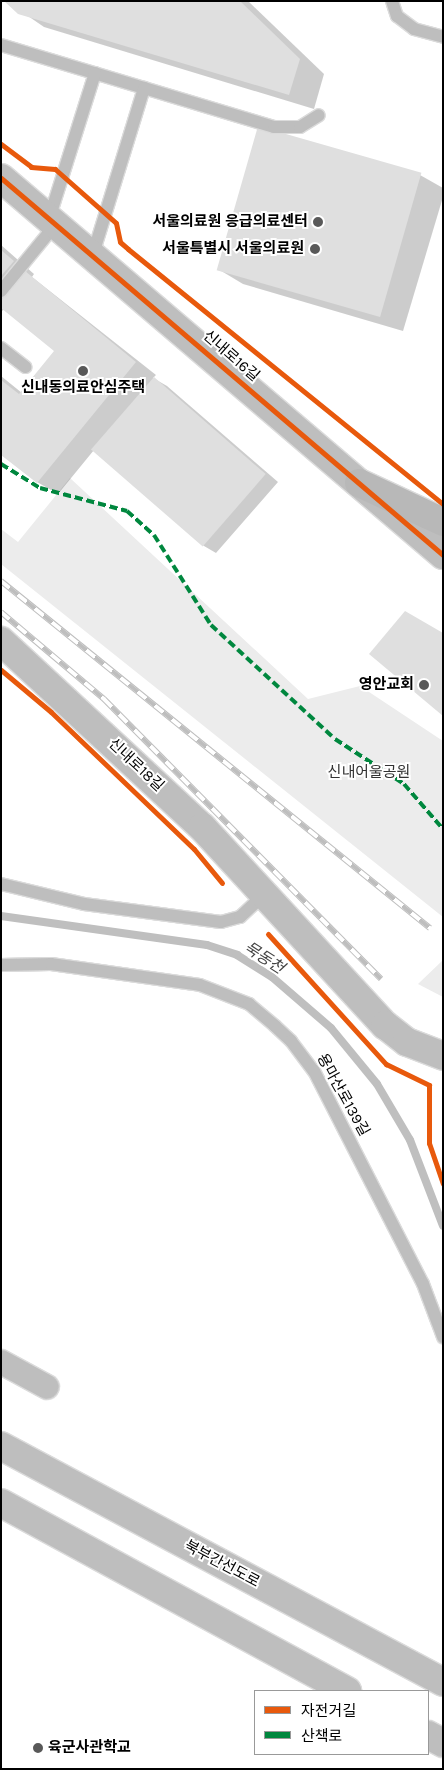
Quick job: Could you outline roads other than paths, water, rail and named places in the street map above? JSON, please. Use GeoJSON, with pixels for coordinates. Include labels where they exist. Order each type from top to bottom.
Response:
{"type":"FeatureCollection","features":[{"type":"Feature","properties":{"kind":"main road","name":"신내로16길"},"geometry":{"type":"LineString","coordinates":[[1,178],[93,254],[443,555]]}},
{"type":"Feature","properties":{"kind":"main road"},"geometry":{"type":"LineString","coordinates":[[359,483],[443,522]]}},
{"type":"Feature","properties":{"kind":"main road","name":"신내로18길"},"geometry":{"type":"LineString","coordinates":[[1,641],[202,827],[385,1025],[407,1042],[443,1056]]}},
{"type":"Feature","properties":{"kind":"main road","name":"북부간선도로"},"geometry":{"type":"LineString","coordinates":[[1,1446],[443,1682]]}},
{"type":"Feature","properties":{"kind":"main road"},"geometry":{"type":"LineString","coordinates":[[1,1503],[345,1690]]}},
{"type":"Feature","properties":{"kind":"main road"},"geometry":{"type":"LineString","coordinates":[[429,1736],[443,1743]]}},
{"type":"Feature","properties":{"kind":"street"},"geometry":{"type":"LineString","coordinates":[[1,1362],[47,1387]]}},
{"type":"Feature","properties":{"kind":"lane"},"geometry":{"type":"LineString","coordinates":[[392,1],[397,16],[414,29],[443,37]]}},
{"type":"Feature","properties":{"kind":"lane"},"geometry":{"type":"LineString","coordinates":[[1,45],[274,127],[300,127],[319,115]]}},
{"type":"Feature","properties":{"kind":"lane"},"geometry":{"type":"LineString","coordinates":[[1,291],[53,222],[94,73]]}},
{"type":"Feature","properties":{"kind":"lane"},"geometry":{"type":"LineString","coordinates":[[93,254],[144,88]]}},
{"type":"Feature","properties":{"kind":"lane"},"geometry":{"type":"LineString","coordinates":[[1,348],[25,367]]}},
{"type":"Feature","properties":{"kind":"lane"},"geometry":{"type":"LineString","coordinates":[[1,884],[84,904],[221,922],[240,917],[264,895]]}},
{"type":"Feature","properties":{"kind":"lane","name":"용마산로139길"},"geometry":{"type":"LineString","coordinates":[[1,965],[52,964],[200,985],[249,1004],[291,1041],[314,1071],[424,1284],[443,1338]]}},
{"type":"Feature","properties":{"kind":"waterway","name":"묵동천"},"geometry":{"type":"LineString","coordinates":[[1,916],[207,945],[237,955],[272,977],[331,1028],[377,1084],[410,1140],[443,1226]]}},
{"type":"Feature","properties":{"kind":"railway"},"geometry":{"type":"LineString","coordinates":[[1,581],[430,928]]}},
{"type":"Feature","properties":{"kind":"railway"},"geometry":{"type":"LineString","coordinates":[[1,612],[104,699],[381,979]]}},
{"type":"Feature","properties":{"kind":"place","name":"서울의료원 응급의료센터"},"geometry":{"type":"Point","coordinates":[318,222]}},
{"type":"Feature","properties":{"kind":"place","name":"서울특별시 서울의료원"},"geometry":{"type":"Point","coordinates":[315,249]}},
{"type":"Feature","properties":{"kind":"place","name":"신내동의료안심주택"},"geometry":{"type":"Point","coordinates":[83,371]}},
{"type":"Feature","properties":{"kind":"place","name":"영안교회"},"geometry":{"type":"Point","coordinates":[424,685]}},
{"type":"Feature","properties":{"kind":"place","name":"육군사관학교"},"geometry":{"type":"Point","coordinates":[38,1748]}},
{"type":"Feature","properties":{"kind":"park label","name":"신내어울공원"},"geometry":{"type":"Point","coordinates":[369,773]}}]}
